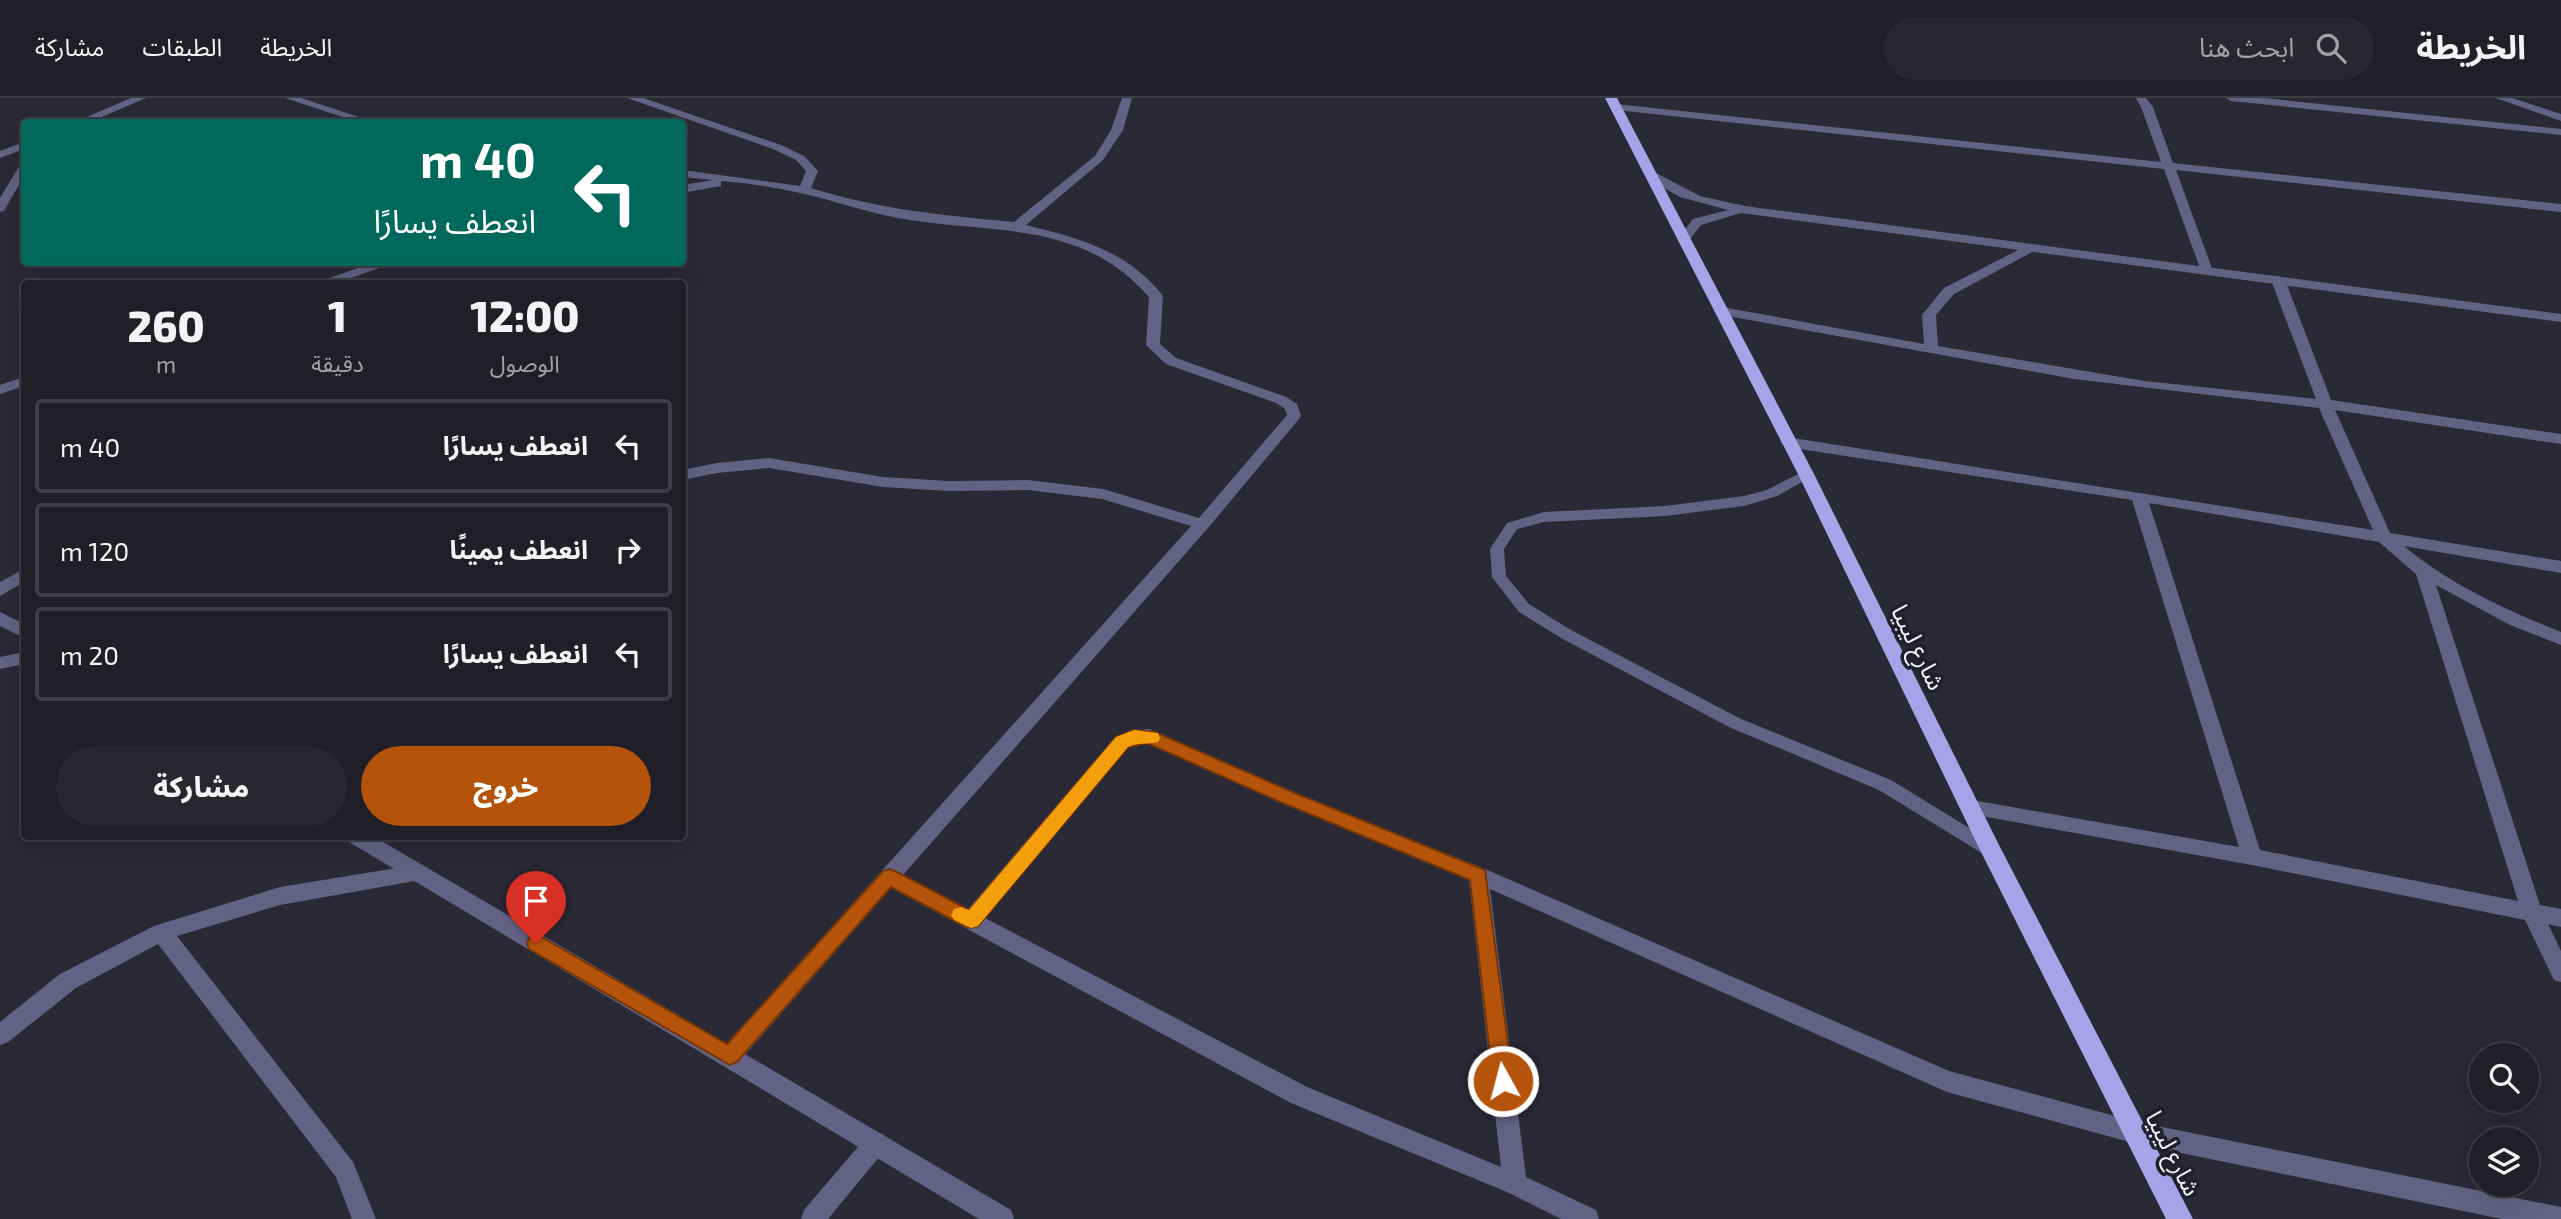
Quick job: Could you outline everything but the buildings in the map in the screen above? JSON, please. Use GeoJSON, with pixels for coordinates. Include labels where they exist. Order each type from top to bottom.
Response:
{"type":"FeatureCollection","features":[{"type":"Feature","properties":{"kind":"highway","name":"شارع ليبيا"},"geometry":{"type":"LineString","coordinates":[[1613,103],[1805,474],[1991,850],[2180,1219]]}},
{"type":"Feature","properties":{"kind":"street"},"geometry":{"type":"LineString","coordinates":[[88,119],[141,98]]}},
{"type":"Feature","properties":{"kind":"street"},"geometry":{"type":"LineString","coordinates":[[290,98],[358,119]]}},
{"type":"Feature","properties":{"kind":"street"},"geometry":{"type":"LineString","coordinates":[[632,98],[777,147],[800,158],[812,171],[804,190]]}},
{"type":"Feature","properties":{"kind":"street"},"geometry":{"type":"LineString","coordinates":[[1017,226],[1099,158],[1117,130],[1127,98]]}},
{"type":"Feature","properties":{"kind":"street"},"geometry":{"type":"LineString","coordinates":[[2141,98],[2170,168],[2207,271]]}},
{"type":"Feature","properties":{"kind":"street"},"geometry":{"type":"LineString","coordinates":[[2231,98],[2561,132]]}},
{"type":"Feature","properties":{"kind":"street"},"geometry":{"type":"LineString","coordinates":[[2501,98],[2561,118]]}},
{"type":"Feature","properties":{"kind":"street"},"geometry":{"type":"LineString","coordinates":[[1613,103],[2170,168],[2561,208]]}},
{"type":"Feature","properties":{"kind":"street"},"geometry":{"type":"LineString","coordinates":[[0,155],[21,146]]}},
{"type":"Feature","properties":{"kind":"street"},"geometry":{"type":"LineString","coordinates":[[0,208],[21,172]]}},
{"type":"Feature","properties":{"kind":"street"},"geometry":{"type":"LineString","coordinates":[[686,173],[804,190],[852,205],[901,215],[1017,226],[1085,244],[1135,271],[1156,296],[1153,345],[1171,361],[1281,400],[1292,407],[1294,416],[1202,524],[730,1056]]}},
{"type":"Feature","properties":{"kind":"street"},"geometry":{"type":"LineString","coordinates":[[1650,174],[1677,193],[1745,210],[2561,318]]}},
{"type":"Feature","properties":{"kind":"street"},"geometry":{"type":"LineString","coordinates":[[686,188],[740,179]]}},
{"type":"Feature","properties":{"kind":"street"},"geometry":{"type":"LineString","coordinates":[[1684,240],[1697,222],[1745,210]]}},
{"type":"Feature","properties":{"kind":"street"},"geometry":{"type":"LineString","coordinates":[[1931,348],[1929,315],[1948,290],[2030,248]]}},
{"type":"Feature","properties":{"kind":"street"},"geometry":{"type":"LineString","coordinates":[[332,280],[377,266]]}},
{"type":"Feature","properties":{"kind":"street"},"geometry":{"type":"LineString","coordinates":[[2278,280],[2325,404],[2385,539],[2423,571],[2516,621],[2561,639]]}},
{"type":"Feature","properties":{"kind":"street"},"geometry":{"type":"LineString","coordinates":[[1722,311],[2132,384],[2325,404],[2561,439]]}},
{"type":"Feature","properties":{"kind":"street"},"geometry":{"type":"LineString","coordinates":[[0,390],[21,382]]}},
{"type":"Feature","properties":{"kind":"street"},"geometry":{"type":"LineString","coordinates":[[1787,442],[2139,496],[2561,567]]}},
{"type":"Feature","properties":{"kind":"street"},"geometry":{"type":"LineString","coordinates":[[686,474],[769,463],[883,482],[949,486],[1028,485],[1103,494],[1202,524]]}},
{"type":"Feature","properties":{"kind":"street"},"geometry":{"type":"LineString","coordinates":[[2139,496],[2252,857]]}},
{"type":"Feature","properties":{"kind":"street"},"geometry":{"type":"LineString","coordinates":[[2423,571],[2532,912],[2561,973]]}},
{"type":"Feature","properties":{"kind":"street"},"geometry":{"type":"LineString","coordinates":[[0,590],[21,577]]}},
{"type":"Feature","properties":{"kind":"street"},"geometry":{"type":"LineString","coordinates":[[0,618],[21,630]]}},
{"type":"Feature","properties":{"kind":"street"},"geometry":{"type":"LineString","coordinates":[[0,663],[21,660]]}},
{"type":"Feature","properties":{"kind":"street"},"geometry":{"type":"LineString","coordinates":[[971,920],[1122,742],[1134,737],[1149,736],[1284,796],[1478,875],[1947,1081],[2137,1133],[2561,1219]]}},
{"type":"Feature","properties":{"kind":"street"},"geometry":{"type":"LineString","coordinates":[[1972,808],[2252,857],[2561,918]]}},
{"type":"Feature","properties":{"kind":"street"},"geometry":{"type":"LineString","coordinates":[[362,840],[1002,1219]]}},
{"type":"Feature","properties":{"kind":"street"},"geometry":{"type":"LineString","coordinates":[[0,1035],[68,981],[161,932],[280,896],[415,873]]}},
{"type":"Feature","properties":{"kind":"street"},"geometry":{"type":"LineString","coordinates":[[1478,875],[1515,1184]]}},
{"type":"Feature","properties":{"kind":"street"},"geometry":{"type":"LineString","coordinates":[[889,877],[1298,1095],[1515,1184],[1587,1219]]}},
{"type":"Feature","properties":{"kind":"street"},"geometry":{"type":"LineString","coordinates":[[161,932],[345,1170],[364,1219]]}},
{"type":"Feature","properties":{"kind":"street"},"geometry":{"type":"LineString","coordinates":[[813,1219],[876,1143]]}},
{"type":"Feature","properties":{"kind":"lane"},"geometry":{"type":"LineString","coordinates":[[1805,474],[1772,492],[1744,501],[1665,511],[1544,517],[1512,526],[1497,549],[1499,577],[1524,608],[1566,634],[1735,723],[1885,785],[1991,850]]}},
{"type":"Feature","properties":{"kind":"slow traffic"},"geometry":{"type":"LineString","coordinates":[[961,915],[971,920],[1122,742],[1134,737],[1152,738]]}},
{"type":"Feature","properties":{"kind":"route"},"geometry":{"type":"LineString","coordinates":[[536,943],[730,1056],[889,877],[971,920],[1122,742],[1134,737],[1149,736],[1284,796],[1478,875],[1503,1081]]}}]}
